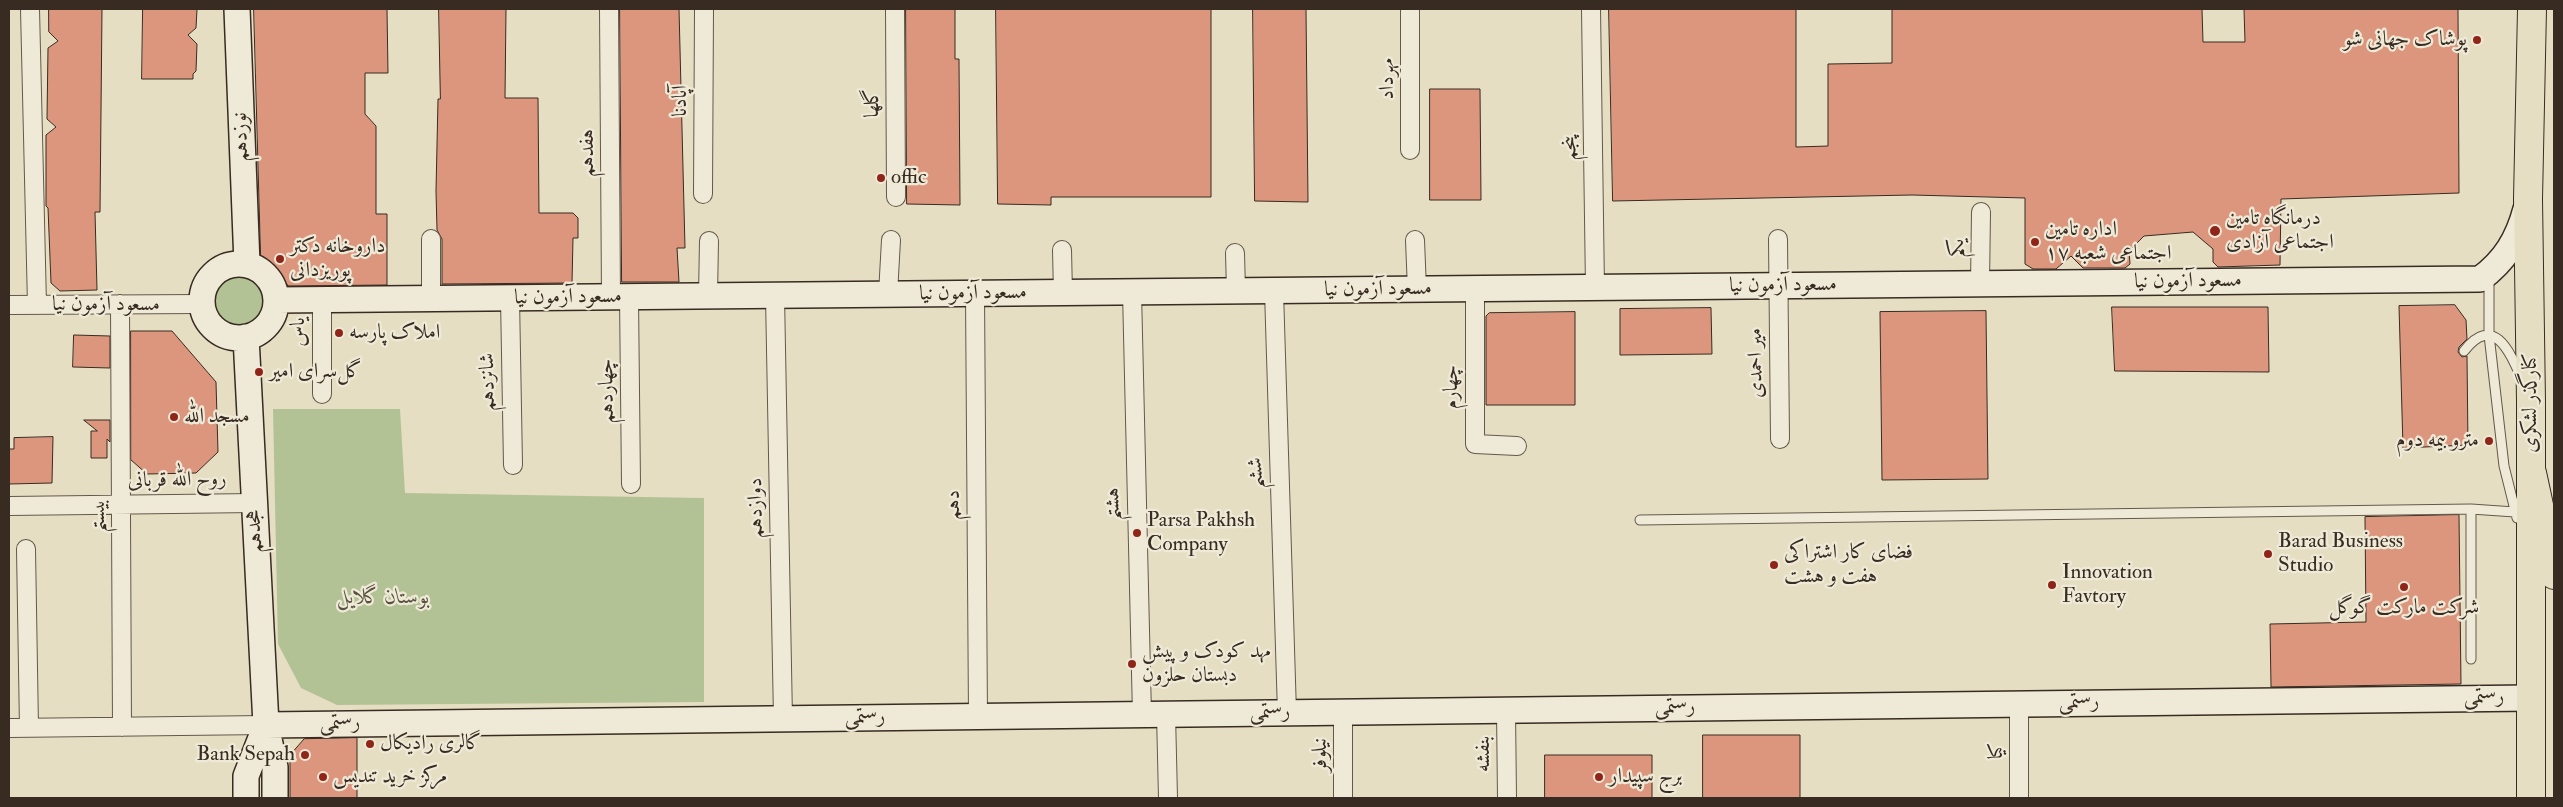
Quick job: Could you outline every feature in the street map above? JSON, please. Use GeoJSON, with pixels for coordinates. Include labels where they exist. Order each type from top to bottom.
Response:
{"type":"FeatureCollection","features":[{"type":"Feature","properties":{"kind":"main road","name":"کنارگذر لشکری"},"geometry":{"type":"LineString","coordinates":[[2532,9],[2528,200],[2532,474],[2530,698],[2532,798]]}},
{"type":"Feature","properties":{"kind":"main road"},"geometry":{"type":"LineString","coordinates":[[2532,474],[2554,575]]}},
{"type":"Feature","properties":{"kind":"street"},"geometry":{"type":"LineString","coordinates":[[30,9],[37,305]]}},
{"type":"Feature","properties":{"kind":"street","name":"نوزدهم"},"geometry":{"type":"LineString","coordinates":[[237,9],[246,264]]}},
{"type":"Feature","properties":{"kind":"street","name":"هفدهم"},"geometry":{"type":"LineString","coordinates":[[609,9],[620,297]]}},
{"type":"Feature","properties":{"kind":"street","name":"آپادنا"},"geometry":{"type":"LineString","coordinates":[[703,194],[704,9]]}},
{"type":"Feature","properties":{"kind":"street","name":"گلها"},"geometry":{"type":"LineString","coordinates":[[895,9],[896,197]]}},
{"type":"Feature","properties":{"kind":"street","name":"مهرداد"},"geometry":{"type":"LineString","coordinates":[[1410,9],[1410,150]]}},
{"type":"Feature","properties":{"kind":"street","name":"پنجم"},"geometry":{"type":"LineString","coordinates":[[1592,9],[1595,288]]}},
{"type":"Feature","properties":{"kind":"street"},"geometry":{"type":"LineString","coordinates":[[2484,276],[2503,259],[2520,232],[2528,200]]}},
{"type":"Feature","properties":{"kind":"street","name":"یکم"},"geometry":{"type":"LineString","coordinates":[[1980,284],[1981,212]]}},
{"type":"Feature","properties":{"kind":"street"},"geometry":{"type":"LineString","coordinates":[[431,239],[431,299]]}},
{"type":"Feature","properties":{"kind":"street","name":"میر احمدی"},"geometry":{"type":"LineString","coordinates":[[1778,239],[1780,439]]}},
{"type":"Feature","properties":{"kind":"street"},"geometry":{"type":"LineString","coordinates":[[708,296],[709,240]]}},
{"type":"Feature","properties":{"kind":"street"},"geometry":{"type":"LineString","coordinates":[[888,294],[891,240]]}},
{"type":"Feature","properties":{"kind":"street"},"geometry":{"type":"LineString","coordinates":[[1415,240],[1417,290]]}},
{"type":"Feature","properties":{"kind":"street"},"geometry":{"type":"LineString","coordinates":[[1062,250],[1063,293]]}},
{"type":"Feature","properties":{"kind":"street"},"geometry":{"type":"LineString","coordinates":[[1235,253],[1236,291]]}},
{"type":"Feature","properties":{"kind":"street"},"geometry":{"type":"LineString","coordinates":[[235,264],[246,264],[258,269],[268,277],[274,288],[276,300],[274,313],[268,324],[258,333],[234,338],[222,334],[206,316],[203,293],[215,273],[235,264]]}},
{"type":"Feature","properties":{"kind":"street","name":"مسعود آزمون نیا"},"geometry":{"type":"LineString","coordinates":[[276,300],[1980,284],[2484,276]]}},
{"type":"Feature","properties":{"kind":"street","name":"چهارم"},"geometry":{"type":"LineString","coordinates":[[1475,289],[1474,444],[1517,446]]}},
{"type":"Feature","properties":{"kind":"street","name":"ششم"},"geometry":{"type":"LineString","coordinates":[[1274,291],[1287,713]]}},
{"type":"Feature","properties":{"kind":"street","name":"هشتم"},"geometry":{"type":"LineString","coordinates":[[1132,292],[1154,715],[1168,798]]}},
{"type":"Feature","properties":{"kind":"street","name":"دهم"},"geometry":{"type":"LineString","coordinates":[[975,294],[978,717]]}},
{"type":"Feature","properties":{"kind":"street","name":"دوازدهم"},"geometry":{"type":"LineString","coordinates":[[775,296],[783,719]]}},
{"type":"Feature","properties":{"kind":"street","name":"چهاردهم"},"geometry":{"type":"LineString","coordinates":[[620,297],[631,484]]}},
{"type":"Feature","properties":{"kind":"street","name":"شانزدهم"},"geometry":{"type":"LineString","coordinates":[[510,298],[513,465]]}},
{"type":"Feature","properties":{"kind":"street","name":"یاس"},"geometry":{"type":"LineString","coordinates":[[322,300],[322,394]]}},
{"type":"Feature","properties":{"kind":"street","name":"بیستم"},"geometry":{"type":"LineString","coordinates":[[120,304],[122,727]]}},
{"type":"Feature","properties":{"kind":"street","name":"مسعود آزمون نیا"},"geometry":{"type":"LineString","coordinates":[[9,305],[203,304]]}},
{"type":"Feature","properties":{"kind":"street","name":"هجدهم"},"geometry":{"type":"LineString","coordinates":[[246,337],[266,725],[274,767],[275,798]]}},
{"type":"Feature","properties":{"kind":"street","name":"روح الله قربانی"},"geometry":{"type":"LineString","coordinates":[[9,506],[255,503]]}},
{"type":"Feature","properties":{"kind":"street"},"geometry":{"type":"LineString","coordinates":[[26,549],[29,728]]}},
{"type":"Feature","properties":{"kind":"street","name":"رستمی"},"geometry":{"type":"LineString","coordinates":[[9,728],[2530,698]]}},
{"type":"Feature","properties":{"kind":"street","name":"کیا"},"geometry":{"type":"LineString","coordinates":[[2019,704],[2019,798]]}},
{"type":"Feature","properties":{"kind":"street","name":"بنفشه"},"geometry":{"type":"LineString","coordinates":[[1506,710],[1507,798]]}},
{"type":"Feature","properties":{"kind":"street","name":"نیلوفر"},"geometry":{"type":"LineString","coordinates":[[1343,712],[1343,798]]}},
{"type":"Feature","properties":{"kind":"street"},"geometry":{"type":"LineString","coordinates":[[246,798],[246,776],[266,725]]}},
{"type":"Feature","properties":{"kind":"lane"},"geometry":{"type":"LineString","coordinates":[[2484,276],[2504,466],[2515,512],[2532,546]]}},
{"type":"Feature","properties":{"kind":"lane"},"geometry":{"type":"LineString","coordinates":[[2464,351],[2473,340],[2489,335],[2496,337],[2505,345],[2531,402]]}},
{"type":"Feature","properties":{"kind":"lane"},"geometry":{"type":"LineString","coordinates":[[1640,520],[2471,509],[2515,512]]}},
{"type":"Feature","properties":{"kind":"lane"},"geometry":{"type":"LineString","coordinates":[[2471,509],[2471,659]]}},
{"type":"Feature","properties":{"kind":"green space"},"geometry":{"type":"Polygon","coordinates":[[[234,274],[244,274],[258,281],[265,295],[265,305],[258,319],[244,326],[234,326],[224,322],[217,315],[213,305],[213,295],[217,285],[224,278],[234,274]]]}},
{"type":"Feature","properties":{"kind":"green space","name":"بوستان گلایل"},"geometry":{"type":"Polygon","coordinates":[[[273,409],[400,409],[405,493],[704,498],[704,702],[337,705],[301,688],[278,644],[273,409]]]}},
{"type":"Feature","properties":{"kind":"building"},"geometry":{"type":"Polygon","coordinates":[[[49,9],[102,9],[100,212],[95,212],[97,290],[60,291],[51,283],[48,208],[46,206],[46,135],[56,127],[47,119],[48,48],[58,41],[49,32],[49,9]]]}},
{"type":"Feature","properties":{"kind":"building"},"geometry":{"type":"Polygon","coordinates":[[[143,9],[197,9],[196,28],[188,35],[197,44],[196,71],[193,74],[193,79],[142,79],[143,9]]]}},
{"type":"Feature","properties":{"kind":"building"},"geometry":{"type":"Polygon","coordinates":[[[254,9],[387,9],[388,73],[365,73],[365,114],[376,126],[376,214],[387,214],[387,285],[288,286],[280,274],[261,261],[254,9]]]}},
{"type":"Feature","properties":{"kind":"building"},"geometry":{"type":"Polygon","coordinates":[[[439,9],[506,9],[505,98],[538,98],[539,213],[573,213],[578,218],[578,238],[573,238],[572,283],[442,284],[442,239],[437,230],[436,191],[438,99],[440,99],[439,9]]]}},
{"type":"Feature","properties":{"kind":"building"},"geometry":{"type":"Polygon","coordinates":[[[620,9],[679,9],[685,248],[677,248],[679,282],[622,282],[620,9]]]}},
{"type":"Feature","properties":{"kind":"building"},"geometry":{"type":"Polygon","coordinates":[[[906,9],[955,9],[955,59],[959,59],[960,205],[907,204],[906,9]]]}},
{"type":"Feature","properties":{"kind":"building"},"geometry":{"type":"Polygon","coordinates":[[[996,9],[1211,9],[1211,197],[1051,197],[1051,205],[998,204],[996,9]]]}},
{"type":"Feature","properties":{"kind":"building"},"geometry":{"type":"Polygon","coordinates":[[[1253,9],[1306,9],[1308,202],[1255,201],[1253,9]]]}},
{"type":"Feature","properties":{"kind":"building"},"geometry":{"type":"Polygon","coordinates":[[[1609,9],[1796,9],[1796,147],[1828,146],[1828,64],[1892,63],[1892,9],[2202,9],[2203,42],[2245,42],[2244,9],[2458,9],[2459,193],[2281,199],[2280,265],[2218,267],[2213,262],[2213,249],[2193,232],[2144,236],[2129,251],[2130,264],[2125,268],[2083,268],[2071,256],[2056,269],[2033,269],[2025,264],[2025,198],[1912,195],[1613,201],[1609,9]]]}},
{"type":"Feature","properties":{"kind":"building"},"geometry":{"type":"Polygon","coordinates":[[[1430,89],[1480,89],[1481,200],[1430,200],[1430,89]]]}},
{"type":"Feature","properties":{"kind":"building"},"geometry":{"type":"Polygon","coordinates":[[[2455,305],[2466,320],[2467,339],[2459,347],[2458,352],[2462,357],[2467,356],[2468,445],[2403,448],[2399,306],[2455,305]]]}},
{"type":"Feature","properties":{"kind":"building"},"geometry":{"type":"Polygon","coordinates":[[[2112,307],[2268,307],[2269,372],[2115,371],[2112,307]]]}},
{"type":"Feature","properties":{"kind":"building"},"geometry":{"type":"Polygon","coordinates":[[[1711,308],[1712,354],[1620,355],[1620,309],[1711,308]]]}},
{"type":"Feature","properties":{"kind":"building"},"geometry":{"type":"Polygon","coordinates":[[[1986,311],[1988,479],[1882,480],[1880,312],[1986,311]]]}},
{"type":"Feature","properties":{"kind":"building"},"geometry":{"type":"Polygon","coordinates":[[[1575,312],[1575,405],[1486,405],[1486,316],[1489,313],[1575,312]]]}},
{"type":"Feature","properties":{"kind":"building","name":"مسجد الله"},"geometry":{"type":"Polygon","coordinates":[[[131,331],[172,331],[216,382],[218,452],[196,473],[147,474],[131,460],[131,331]]]}},
{"type":"Feature","properties":{"kind":"building"},"geometry":{"type":"Polygon","coordinates":[[[74,335],[110,336],[110,368],[73,367],[74,335]]]}},
{"type":"Feature","properties":{"kind":"building"},"geometry":{"type":"Polygon","coordinates":[[[84,420],[110,420],[110,442],[107,439],[107,458],[91,458],[91,431],[97,431],[84,420]]]}},
{"type":"Feature","properties":{"kind":"building"},"geometry":{"type":"Polygon","coordinates":[[[53,437],[52,483],[9,484],[9,449],[14,449],[14,438],[53,437]]]}},
{"type":"Feature","properties":{"kind":"building"},"geometry":{"type":"Polygon","coordinates":[[[2459,515],[2461,684],[2271,687],[2270,624],[2366,622],[2365,517],[2459,515]]]}},
{"type":"Feature","properties":{"kind":"building"},"geometry":{"type":"Polygon","coordinates":[[[1703,735],[1800,735],[1800,798],[1703,798],[1703,735]]]}},
{"type":"Feature","properties":{"kind":"building","name":"مرکز خرید تندیس"},"geometry":{"type":"Polygon","coordinates":[[[357,738],[357,798],[290,798],[290,755],[304,739],[357,738]]]}},
{"type":"Feature","properties":{"kind":"building","name":"برج سپیدار"},"geometry":{"type":"Polygon","coordinates":[[[1545,755],[1652,755],[1652,798],[1545,798],[1545,755]]]}},
{"type":"Feature","properties":{"kind":"place","name":"پوشاک جهانی شو"},"geometry":{"type":"Point","coordinates":[2477,40]}},
{"type":"Feature","properties":{"kind":"place","name":"offic"},"geometry":{"type":"Point","coordinates":[881,178]}},
{"type":"Feature","properties":{"kind":"place","name":"درمانگاه تامین اجتماعی آزادی"},"geometry":{"type":"Point","coordinates":[2215,231]}},
{"type":"Feature","properties":{"kind":"place","name":"اداره تامین اجتماعی شعبه ۱۷"},"geometry":{"type":"Point","coordinates":[2035,242]}},
{"type":"Feature","properties":{"kind":"place","name":"داروخانه دکتر پوریزدانی"},"geometry":{"type":"Point","coordinates":[280,259]}},
{"type":"Feature","properties":{"kind":"place","name":"املاک پارسه"},"geometry":{"type":"Point","coordinates":[339,333]}},
{"type":"Feature","properties":{"kind":"place","name":"گل‌سرای امیر"},"geometry":{"type":"Point","coordinates":[259,372]}},
{"type":"Feature","properties":{"kind":"place","name":"مسجد الله"},"geometry":{"type":"Point","coordinates":[174,417]}},
{"type":"Feature","properties":{"kind":"place","name":"مترو بیمه دوم"},"geometry":{"type":"Point","coordinates":[2489,441]}},
{"type":"Feature","properties":{"kind":"place","name":"Parsa Pakhsh Company"},"geometry":{"type":"Point","coordinates":[1137,533]}},
{"type":"Feature","properties":{"kind":"place","name":"Barad Business Studio"},"geometry":{"type":"Point","coordinates":[2268,554]}},
{"type":"Feature","properties":{"kind":"place","name":"فضای کار اشتراکی هفت و هشت"},"geometry":{"type":"Point","coordinates":[1774,565]}},
{"type":"Feature","properties":{"kind":"place","name":"Innovation Favtory"},"geometry":{"type":"Point","coordinates":[2052,585]}},
{"type":"Feature","properties":{"kind":"place","name":"شرکت مارکت گوگل"},"geometry":{"type":"Point","coordinates":[2404,587]}},
{"type":"Feature","properties":{"kind":"place","name":"مهد کودک و پیش دبستان حلزون"},"geometry":{"type":"Point","coordinates":[1132,664]}},
{"type":"Feature","properties":{"kind":"place","name":"گالری رادیکال"},"geometry":{"type":"Point","coordinates":[370,744]}},
{"type":"Feature","properties":{"kind":"place","name":"Bank Sepah"},"geometry":{"type":"Point","coordinates":[305,755]}},
{"type":"Feature","properties":{"kind":"place","name":"مرکز خرید تندیس"},"geometry":{"type":"Point","coordinates":[323,777]}},
{"type":"Feature","properties":{"kind":"place","name":"برج سپیدار"},"geometry":{"type":"Point","coordinates":[1599,777]}}]}
